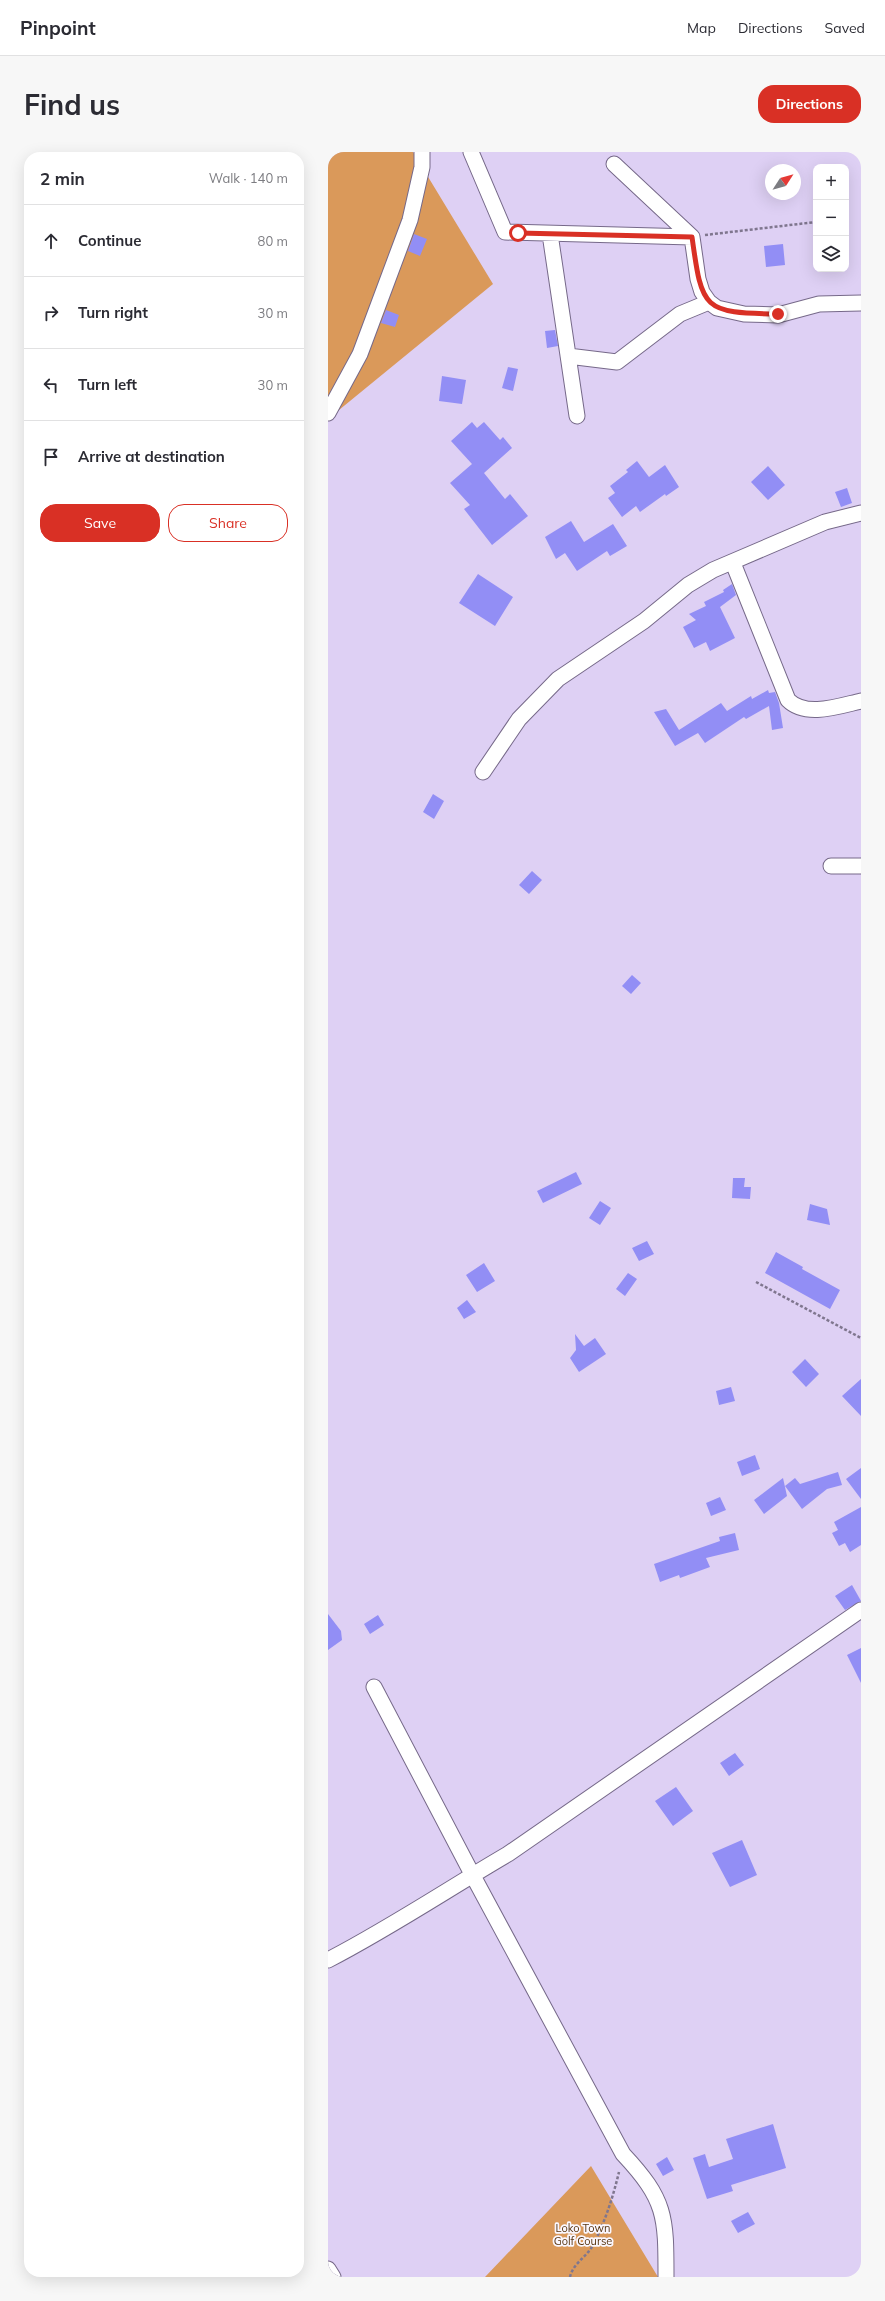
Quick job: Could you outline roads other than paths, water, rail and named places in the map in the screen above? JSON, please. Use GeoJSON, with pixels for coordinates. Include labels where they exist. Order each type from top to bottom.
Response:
{"type":"FeatureCollection","features":[{"type":"Feature","properties":{"kind":"street"},"geometry":{"type":"LineString","coordinates":[[328,413],[360,354],[410,220],[422,167],[422,152]]}},
{"type":"Feature","properties":{"kind":"street"},"geometry":{"type":"LineString","coordinates":[[471,152],[505,232],[692,237]]}},
{"type":"Feature","properties":{"kind":"street"},"geometry":{"type":"LineString","coordinates":[[614,164],[692,237],[698,279],[709,302],[717,308],[744,314],[778,314],[819,304],[861,303]]}},
{"type":"Feature","properties":{"kind":"street"},"geometry":{"type":"LineString","coordinates":[[550,234],[577,416]]}},
{"type":"Feature","properties":{"kind":"street"},"geometry":{"type":"LineString","coordinates":[[568,356],[617,362],[680,314],[709,302]]}},
{"type":"Feature","properties":{"kind":"street"},"geometry":{"type":"LineString","coordinates":[[483,772],[519,719],[558,679],[644,620],[688,585],[713,570],[733,563],[824,522],[861,513]]}},
{"type":"Feature","properties":{"kind":"street"},"geometry":{"type":"LineString","coordinates":[[733,563],[788,700],[794,706],[811,709],[861,701]]}},
{"type":"Feature","properties":{"kind":"street"},"geometry":{"type":"LineString","coordinates":[[831,866],[861,866]]}},
{"type":"Feature","properties":{"kind":"street"},"geometry":{"type":"LineString","coordinates":[[328,1960],[381,1932],[472,1874],[508,1854],[861,1610]]}},
{"type":"Feature","properties":{"kind":"street"},"geometry":{"type":"LineString","coordinates":[[374,1687],[472,1874],[623,2154],[643,2177],[662,2210],[666,2234],[666,2277]]}},
{"type":"Feature","properties":{"kind":"street"},"geometry":{"type":"LineString","coordinates":[[328,2269],[333,2277]]}},
{"type":"Feature","properties":{"kind":"park label","name":"Loko Town Golf Course"},"geometry":{"type":"Point","coordinates":[583,2234]}}]}
